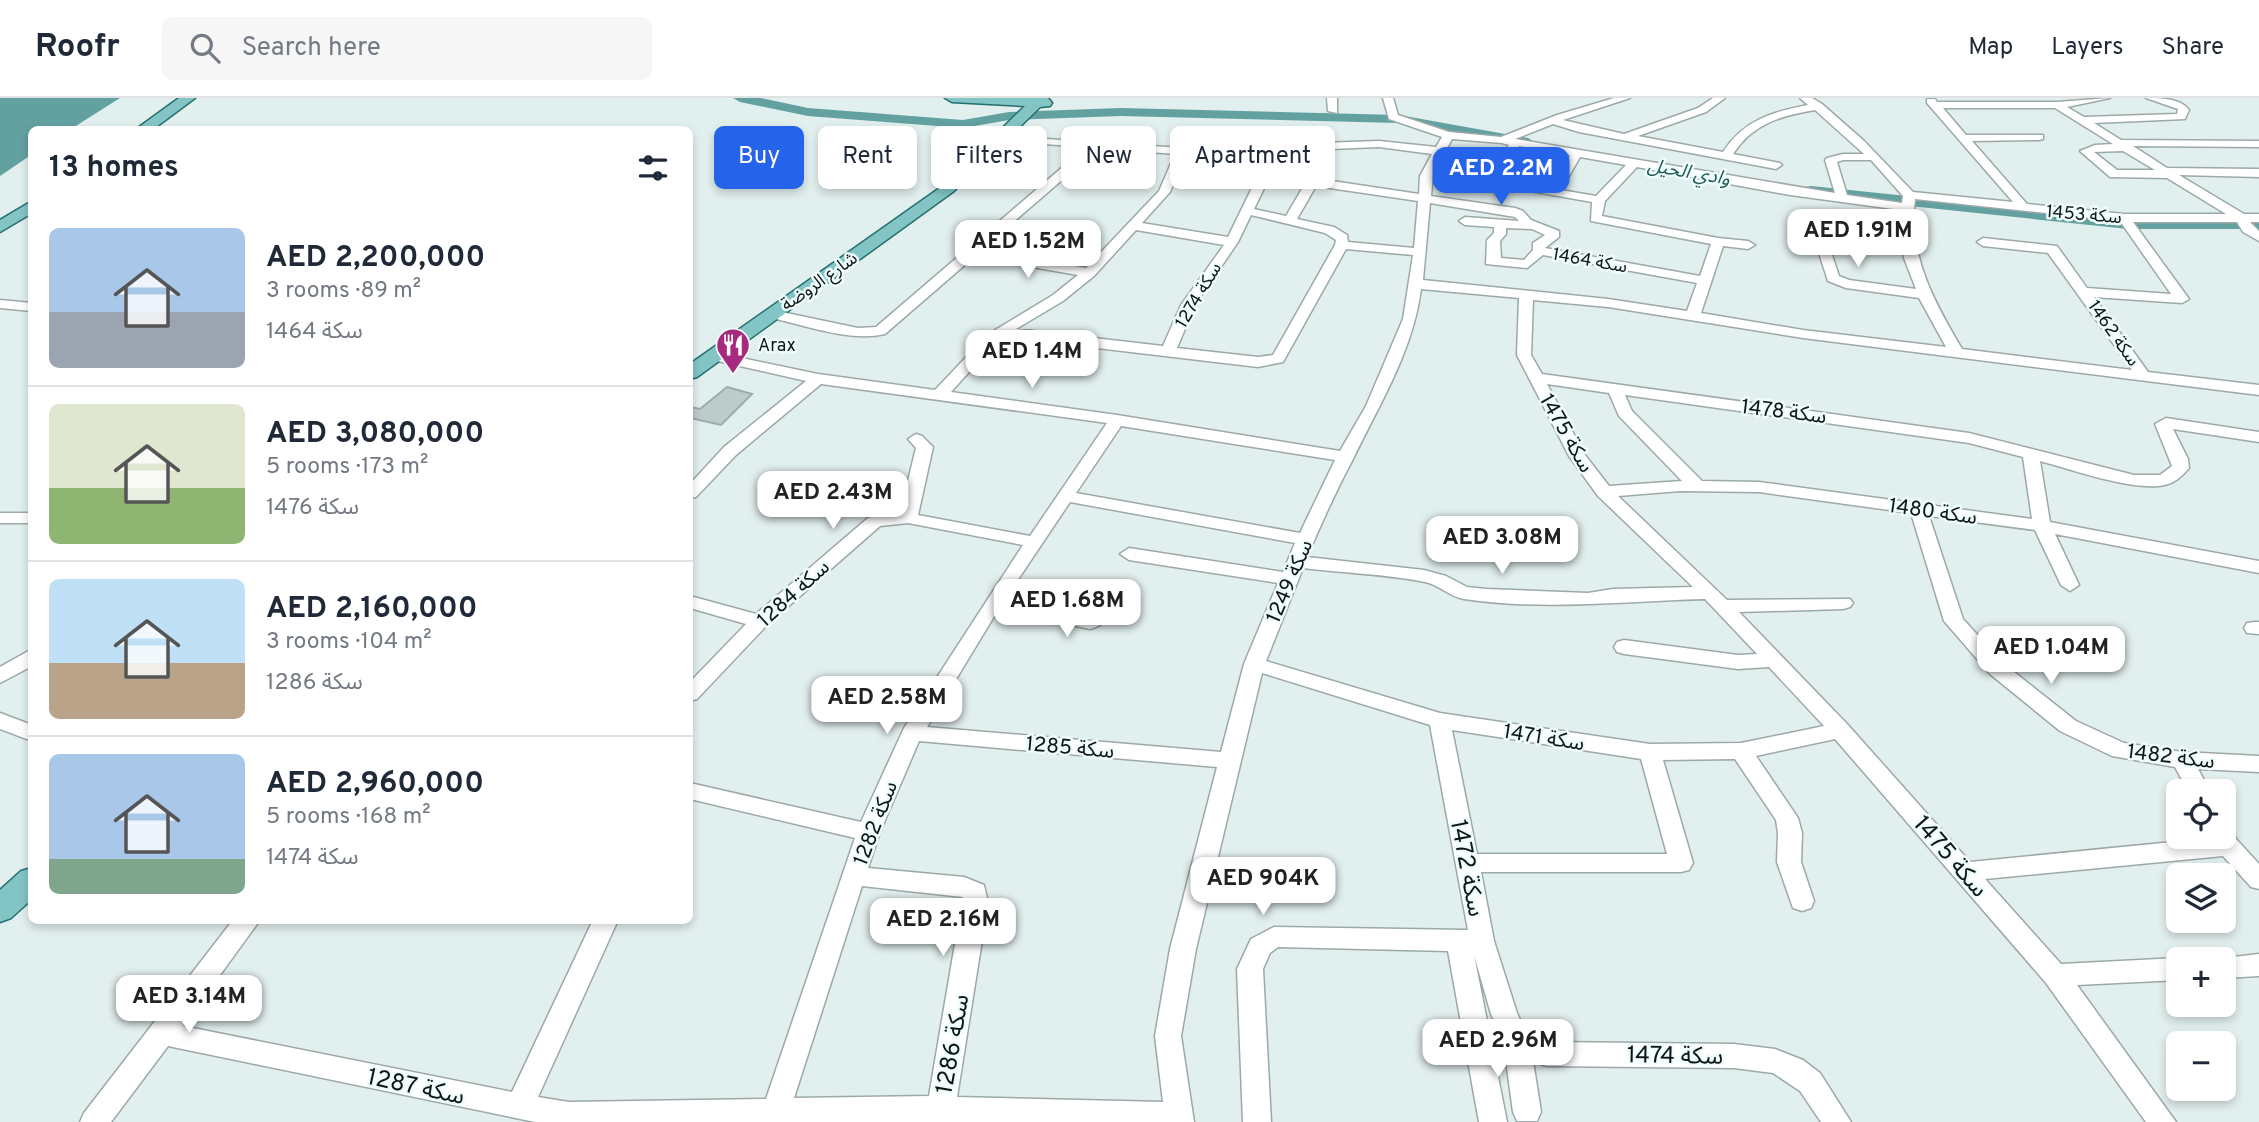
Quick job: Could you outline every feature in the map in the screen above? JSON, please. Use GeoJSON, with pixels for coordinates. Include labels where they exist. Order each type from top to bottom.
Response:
{"type":"FeatureCollection","features":[{"type":"Feature","properties":{"kind":"main road"},"geometry":{"type":"LineString","coordinates":[[148,126],[188,98]]}},
{"type":"Feature","properties":{"kind":"main road"},"geometry":{"type":"LineString","coordinates":[[952,98],[1033,103]]}},
{"type":"Feature","properties":{"kind":"main road","name":"شارع الروضة"},"geometry":{"type":"LineString","coordinates":[[1017,126],[1033,103]]}},
{"type":"Feature","properties":{"kind":"main road","name":"شارع الروضة"},"geometry":{"type":"LineString","coordinates":[[693,371],[948,189]]}},
{"type":"Feature","properties":{"kind":"main road"},"geometry":{"type":"LineString","coordinates":[[0,227],[28,209]]}},
{"type":"Feature","properties":{"kind":"main road"},"geometry":{"type":"LineString","coordinates":[[0,909],[28,884]]}},
{"type":"Feature","properties":{"kind":"street"},"geometry":{"type":"LineString","coordinates":[[1332,98],[1332,111]]}},
{"type":"Feature","properties":{"kind":"street"},"geometry":{"type":"LineString","coordinates":[[1388,98],[1393,117],[1444,143]]}},
{"type":"Feature","properties":{"kind":"street"},"geometry":{"type":"LineString","coordinates":[[1502,140],[1552,120],[1625,98]]}},
{"type":"Feature","properties":{"kind":"street"},"geometry":{"type":"LineString","coordinates":[[1622,138],[1702,110],[1720,98]]}},
{"type":"Feature","properties":{"kind":"street"},"geometry":{"type":"LineString","coordinates":[[1805,98],[1818,106],[1874,157],[1908,201],[1905,237],[1924,295],[1956,354]]}},
{"type":"Feature","properties":{"kind":"street"},"geometry":{"type":"LineString","coordinates":[[1932,102],[2057,105],[2105,98]]}},
{"type":"Feature","properties":{"kind":"street"},"geometry":{"type":"LineString","coordinates":[[2082,120],[2181,117],[2185,110],[2151,98]]}},
{"type":"Feature","properties":{"kind":"street"},"geometry":{"type":"LineString","coordinates":[[1932,102],[2024,208]]}},
{"type":"Feature","properties":{"kind":"street"},"geometry":{"type":"LineString","coordinates":[[2057,105],[2241,218],[2248,229],[2259,237]]}},
{"type":"Feature","properties":{"kind":"street"},"geometry":{"type":"LineString","coordinates":[[1727,154],[1732,144],[1757,120],[1818,106]]}},
{"type":"Feature","properties":{"kind":"street"},"geometry":{"type":"LineString","coordinates":[[1552,120],[1622,138],[1727,154],[1776,165]]}},
{"type":"Feature","properties":{"kind":"street"},"geometry":{"type":"LineString","coordinates":[[1964,138],[2039,137]]}},
{"type":"Feature","properties":{"kind":"street","name":"سكة 1453"},"geometry":{"type":"LineString","coordinates":[[1444,143],[1502,140],[1842,198],[2024,208],[2124,218],[2259,218]]}},
{"type":"Feature","properties":{"kind":"street"},"geometry":{"type":"LineString","coordinates":[[1490,181],[1516,142]]}},
{"type":"Feature","properties":{"kind":"street"},"geometry":{"type":"LineString","coordinates":[[1335,145],[1444,143]]}},
{"type":"Feature","properties":{"kind":"street","name":"سكة 1249"},"geometry":{"type":"LineString","coordinates":[[1179,1119],[1168,1036],[1183,949],[1254,664],[1306,539],[1345,457],[1380,393],[1409,319],[1417,284],[1429,170],[1444,143]]}},
{"type":"Feature","properties":{"kind":"street"},"geometry":{"type":"LineString","coordinates":[[2259,144],[2124,145],[2086,151],[2115,174],[2259,173]]}},
{"type":"Feature","properties":{"kind":"street"},"geometry":{"type":"LineString","coordinates":[[1553,192],[1577,153]]}},
{"type":"Feature","properties":{"kind":"street"},"geometry":{"type":"LineString","coordinates":[[1842,198],[1831,160],[1843,157],[1874,157]]}},
{"type":"Feature","properties":{"kind":"street"},"geometry":{"type":"LineString","coordinates":[[1429,170],[1599,200],[1634,164]]}},
{"type":"Feature","properties":{"kind":"street"},"geometry":{"type":"LineString","coordinates":[[772,314],[874,333],[973,253],[1061,176]]}},
{"type":"Feature","properties":{"kind":"street"},"geometry":{"type":"LineString","coordinates":[[938,397],[982,348],[1001,332],[1058,298],[1089,273],[1135,226],[1164,192],[1170,178]]}},
{"type":"Feature","properties":{"kind":"street","name":"سكة 1464"},"geometry":{"type":"LineString","coordinates":[[1290,220],[1312,182],[1424,198],[1511,211],[1534,226],[1554,234],[1538,246],[1540,251],[1706,281]]}},
{"type":"Feature","properties":{"kind":"street","name":"سكة 1274"},"geometry":{"type":"LineString","coordinates":[[1168,351],[1188,305],[1232,242],[1258,189]]}},
{"type":"Feature","properties":{"kind":"street","name":"سكة 1464"},"geometry":{"type":"LineString","coordinates":[[1599,200],[1595,218],[1718,242],[1748,245]]}},
{"type":"Feature","properties":{"kind":"street"},"geometry":{"type":"LineString","coordinates":[[1001,332],[1258,362],[1278,359],[1342,245],[1342,239],[1338,233],[1248,211]]}},
{"type":"Feature","properties":{"kind":"street"},"geometry":{"type":"LineString","coordinates":[[1813,216],[1833,278],[1846,284],[1924,295]]}},
{"type":"Feature","properties":{"kind":"street","name":"سكة 1462"},"geometry":{"type":"LineString","coordinates":[[2085,292],[2182,299],[2124,218]]}},
{"type":"Feature","properties":{"kind":"street"},"geometry":{"type":"LineString","coordinates":[[1857,219],[1907,225]]}},
{"type":"Feature","properties":{"kind":"street"},"geometry":{"type":"LineString","coordinates":[[1465,221],[1534,226]]}},
{"type":"Feature","properties":{"kind":"street"},"geometry":{"type":"LineString","coordinates":[[1500,223],[1500,234],[1493,240],[1493,261],[1527,264],[1540,251]]}},
{"type":"Feature","properties":{"kind":"street","name":"سكة 1274"},"geometry":{"type":"LineString","coordinates":[[1135,226],[1232,242]]}},
{"type":"Feature","properties":{"kind":"street"},"geometry":{"type":"LineString","coordinates":[[1692,315],[1718,242]]}},
{"type":"Feature","properties":{"kind":"street","name":"سكة 1462"},"geometry":{"type":"LineString","coordinates":[[1983,242],[2052,249],[2143,375]]}},
{"type":"Feature","properties":{"kind":"street"},"geometry":{"type":"LineString","coordinates":[[1342,245],[1420,252]]}},
{"type":"Feature","properties":{"kind":"street"},"geometry":{"type":"LineString","coordinates":[[973,253],[1089,273]]}},
{"type":"Feature","properties":{"kind":"street"},"geometry":{"type":"LineString","coordinates":[[1417,284],[1526,294],[1692,315],[1803,334],[2259,390]]}},
{"type":"Feature","properties":{"kind":"street","name":"سكة 1475"},"geometry":{"type":"LineString","coordinates":[[1526,294],[1524,355],[1577,457],[1604,492],[1716,600],[1840,730],[2055,975],[2162,1122]]}},
{"type":"Feature","properties":{"kind":"street"},"geometry":{"type":"LineString","coordinates":[[0,304],[28,307]]}},
{"type":"Feature","properties":{"kind":"street"},"geometry":{"type":"LineString","coordinates":[[0,312],[28,315]]}},
{"type":"Feature","properties":{"kind":"street"},"geometry":{"type":"LineString","coordinates":[[713,356],[818,379],[1117,420],[1345,457]]}},
{"type":"Feature","properties":{"kind":"street","name":"سكة 1478"},"geometry":{"type":"LineString","coordinates":[[1536,378],[1969,438],[2134,480],[2164,480],[2181,468],[2180,459],[2163,424],[2259,437]]}},
{"type":"Feature","properties":{"kind":"street"},"geometry":{"type":"LineString","coordinates":[[693,490],[730,452],[818,379]]}},
{"type":"Feature","properties":{"kind":"street"},"geometry":{"type":"LineString","coordinates":[[1614,387],[1625,413],[1697,486]]}},
{"type":"Feature","properties":{"kind":"street","name":"سكة 1282"},"geometry":{"type":"LineString","coordinates":[[776,1111],[868,831],[912,733],[993,603],[1117,420]]}},
{"type":"Feature","properties":{"kind":"street"},"geometry":{"type":"LineString","coordinates":[[908,518],[925,447],[916,439]]}},
{"type":"Feature","properties":{"kind":"street"},"geometry":{"type":"LineString","coordinates":[[2031,454],[2042,526],[2070,585]]}},
{"type":"Feature","properties":{"kind":"street","name":"سكة 1480"},"geometry":{"type":"LineString","coordinates":[[1604,492],[1697,486],[1759,487],[2042,526],[2257,570]]}},
{"type":"Feature","properties":{"kind":"street"},"geometry":{"type":"LineString","coordinates":[[1066,496],[1306,539]]}},
{"type":"Feature","properties":{"kind":"street","name":"سكة 1482"},"geometry":{"type":"LineString","coordinates":[[1918,509],[1954,621],[1997,668],[2068,726],[2120,750],[2182,760],[2259,764]]}},
{"type":"Feature","properties":{"kind":"street"},"geometry":{"type":"LineString","coordinates":[[0,519],[28,518]]}},
{"type":"Feature","properties":{"kind":"street","name":"سكة 1284"},"geometry":{"type":"LineString","coordinates":[[693,691],[760,621],[874,522],[887,518],[908,518],[1034,542]]}},
{"type":"Feature","properties":{"kind":"street"},"geometry":{"type":"LineString","coordinates":[[1129,554],[1293,570],[1424,576],[1439,580],[1463,593],[1475,594],[1588,599],[1613,595],[1843,603]]}},
{"type":"Feature","properties":{"kind":"street"},"geometry":{"type":"LineString","coordinates":[[993,603],[1090,623],[1097,619],[1108,595]]}},
{"type":"Feature","properties":{"kind":"street"},"geometry":{"type":"LineString","coordinates":[[693,603],[760,621]]}},
{"type":"Feature","properties":{"kind":"street"},"geometry":{"type":"LineString","coordinates":[[1624,647],[1738,662],[1774,660]]}},
{"type":"Feature","properties":{"kind":"street"},"geometry":{"type":"LineString","coordinates":[[4,669],[28,658]]}},
{"type":"Feature","properties":{"kind":"street","name":"سكة 1471"},"geometry":{"type":"LineString","coordinates":[[1254,664],[1440,719],[1650,752],[1741,751],[1840,730]]}},
{"type":"Feature","properties":{"kind":"street","name":"سكة 1472"},"geometry":{"type":"LineString","coordinates":[[1440,719],[1467,863],[1470,940],[1516,1039]]}},
{"type":"Feature","properties":{"kind":"street"},"geometry":{"type":"LineString","coordinates":[[0,720],[28,732]]}},
{"type":"Feature","properties":{"kind":"street","name":"سكة 1285"},"geometry":{"type":"LineString","coordinates":[[912,733],[1228,760]]}},
{"type":"Feature","properties":{"kind":"street"},"geometry":{"type":"LineString","coordinates":[[1741,751],[1787,818],[1790,834],[1789,862],[1802,901]]}},
{"type":"Feature","properties":{"kind":"street"},"geometry":{"type":"LineString","coordinates":[[1467,863],[1681,863],[1650,752]]}},
{"type":"Feature","properties":{"kind":"street"},"geometry":{"type":"LineString","coordinates":[[2182,760],[2192,779]]}},
{"type":"Feature","properties":{"kind":"street"},"geometry":{"type":"LineString","coordinates":[[693,792],[868,831]]}},
{"type":"Feature","properties":{"kind":"street"},"geometry":{"type":"LineString","coordinates":[[1964,872],[2166,848]]}},
{"type":"Feature","properties":{"kind":"street"},"geometry":{"type":"LineString","coordinates":[[2233,849],[2259,880]]}},
{"type":"Feature","properties":{"kind":"street","name":"سكة 1286"},"geometry":{"type":"LineString","coordinates":[[854,876],[964,887],[975,892],[976,903],[941,1110]]}},
{"type":"Feature","properties":{"kind":"street"},"geometry":{"type":"LineString","coordinates":[[94,1122],[245,924]]}},
{"type":"Feature","properties":{"kind":"street"},"geometry":{"type":"LineString","coordinates":[[519,1107],[604,924]]}},
{"type":"Feature","properties":{"kind":"street"},"geometry":{"type":"LineString","coordinates":[[1257,1122],[1250,969],[1261,946],[1274,937],[1470,940],[1493,1122]]}},
{"type":"Feature","properties":{"kind":"street"},"geometry":{"type":"LineString","coordinates":[[2236,966],[2259,965]]}},
{"type":"Feature","properties":{"kind":"street"},"geometry":{"type":"LineString","coordinates":[[2055,975],[2166,970]]}},
{"type":"Feature","properties":{"kind":"street","name":"سكة 1287"},"geometry":{"type":"LineString","coordinates":[[161,1033],[569,1115],[941,1110],[1036,1116],[1179,1119]]}},
{"type":"Feature","properties":{"kind":"street"},"geometry":{"type":"LineString","coordinates":[[1516,1039],[1527,1112]]}},
{"type":"Feature","properties":{"kind":"street","name":"سكة 1474"},"geometry":{"type":"LineString","coordinates":[[1516,1039],[1546,1054],[1734,1056],[1775,1061],[1793,1069],[1810,1082],[1837,1122]]}},
{"type":"Feature","properties":{"kind":"water"},"geometry":{"type":"Polygon","coordinates":[[[0,98],[120,98],[76,126],[28,126],[28,157],[0,176],[0,98]]]}},
{"type":"Feature","properties":{"kind":"building"},"geometry":{"type":"Polygon","coordinates":[[[727,387],[752,394],[721,425],[693,419],[693,408],[700,409],[727,387]]]}},
{"type":"Feature","properties":{"kind":"waterway","name":"وادي الحيل"},"geometry":{"type":"LineString","coordinates":[[740,98],[808,112],[963,124],[1009,116],[1121,112],[1399,119],[1528,143]]}},
{"type":"Feature","properties":{"kind":"waterway","name":"وادي الحيل"},"geometry":{"type":"LineString","coordinates":[[1811,191],[2128,224],[2259,224]]}},
{"type":"Feature","properties":{"kind":"place","name":"Arax"},"geometry":{"type":"Point","coordinates":[733,375]}}]}
